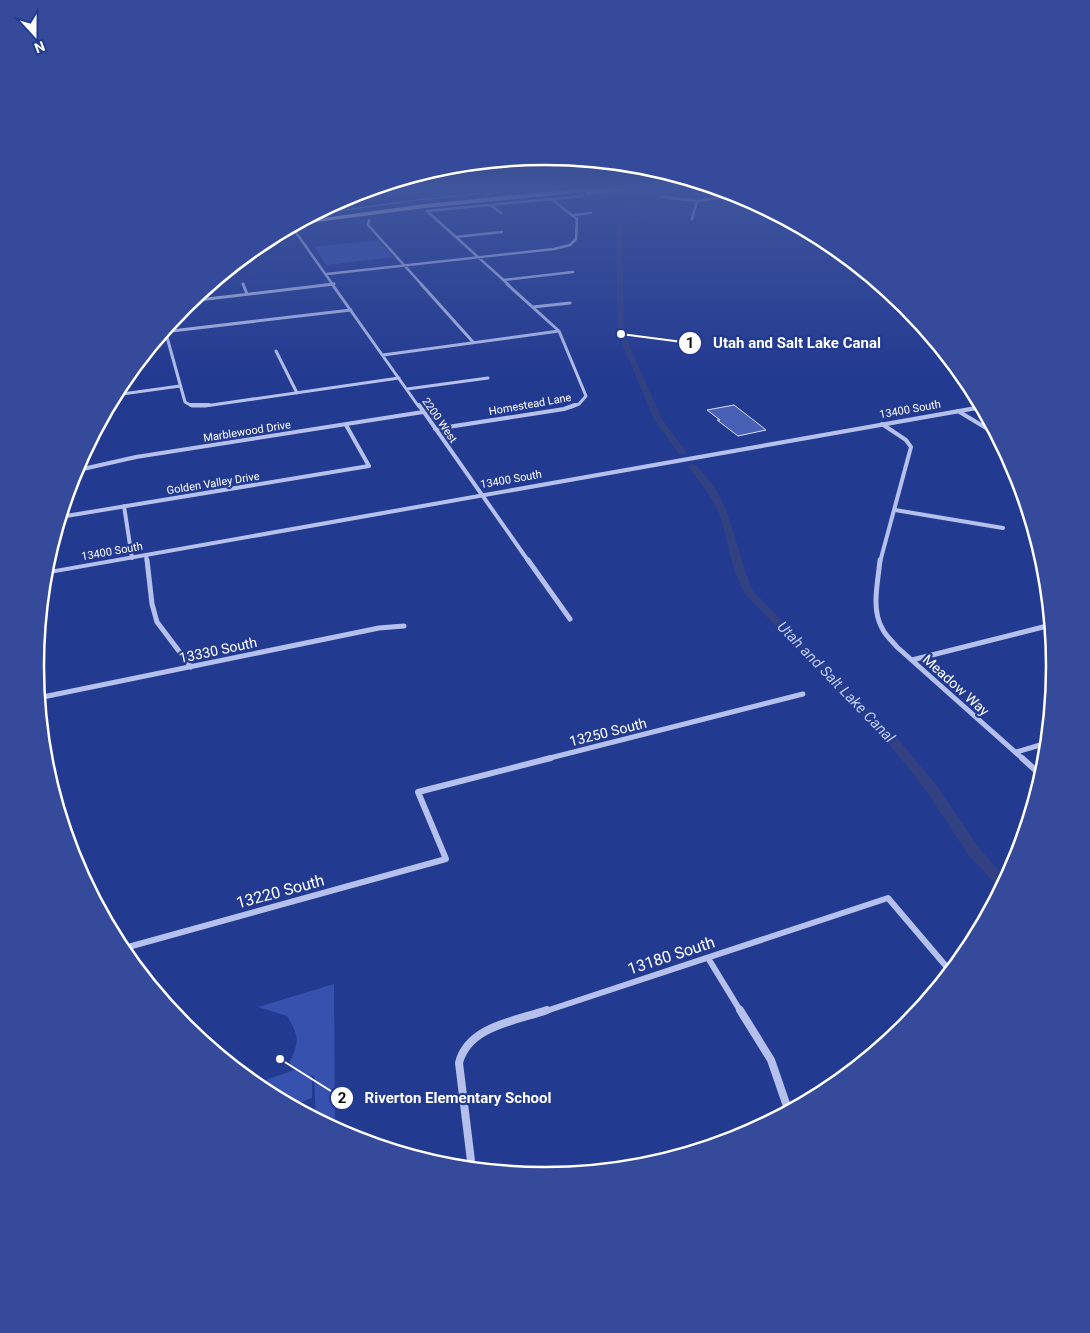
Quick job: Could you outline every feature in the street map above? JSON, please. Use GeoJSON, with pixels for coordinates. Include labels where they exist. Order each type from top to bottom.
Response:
{"type":"FeatureCollection","features":[{"type":"Feature","properties":{"kind":"street","name":"2200 West"},"geometry":{"type":"LineString","coordinates":[[312,251],[435,430],[570,619]]}},
{"type":"Feature","properties":{"kind":"street"},"geometry":{"type":"LineString","coordinates":[[391,251],[474,342]]}},
{"type":"Feature","properties":{"kind":"street","name":"Homestead Lane"},"geometry":{"type":"LineString","coordinates":[[435,430],[564,409],[579,404],[586,396],[559,331],[471,251]]}},
{"type":"Feature","properties":{"kind":"street"},"geometry":{"type":"LineString","coordinates":[[327,274],[522,251]]}},
{"type":"Feature","properties":{"kind":"street"},"geometry":{"type":"LineString","coordinates":[[503,280],[574,272]]}},
{"type":"Feature","properties":{"kind":"street"},"geometry":{"type":"LineString","coordinates":[[243,284],[247,294]]}},
{"type":"Feature","properties":{"kind":"street"},"geometry":{"type":"LineString","coordinates":[[205,299],[334,284]]}},
{"type":"Feature","properties":{"kind":"street"},"geometry":{"type":"LineString","coordinates":[[533,307],[570,303]]}},
{"type":"Feature","properties":{"kind":"street"},"geometry":{"type":"LineString","coordinates":[[174,330],[351,310]]}},
{"type":"Feature","properties":{"kind":"street"},"geometry":{"type":"LineString","coordinates":[[383,354],[559,331]]}},
{"type":"Feature","properties":{"kind":"street"},"geometry":{"type":"LineString","coordinates":[[166,338],[185,402],[192,406],[205,406],[399,378]]}},
{"type":"Feature","properties":{"kind":"street"},"geometry":{"type":"LineString","coordinates":[[276,351],[297,393]]}},
{"type":"Feature","properties":{"kind":"street"},"geometry":{"type":"LineString","coordinates":[[407,389],[488,378]]}},
{"type":"Feature","properties":{"kind":"street"},"geometry":{"type":"LineString","coordinates":[[125,394],[180,386]]}},
{"type":"Feature","properties":{"kind":"street","name":"13400 South"},"geometry":{"type":"LineString","coordinates":[[53,572],[974,408]]}},
{"type":"Feature","properties":{"kind":"street"},"geometry":{"type":"LineString","coordinates":[[958,411],[985,428]]}},
{"type":"Feature","properties":{"kind":"street","name":"Marblewood Drive"},"geometry":{"type":"LineString","coordinates":[[85,469],[136,457],[423,412]]}},
{"type":"Feature","properties":{"kind":"street","name":"Golden Valley Drive"},"geometry":{"type":"LineString","coordinates":[[67,516],[368,466],[346,424]]}},
{"type":"Feature","properties":{"kind":"street","name":"Meadow Way"},"geometry":{"type":"LineString","coordinates":[[882,424],[909,442],[911,447],[881,555],[876,614],[883,631],[912,660],[1036,770]]}},
{"type":"Feature","properties":{"kind":"street"},"geometry":{"type":"LineString","coordinates":[[124,506],[132,558]]}},
{"type":"Feature","properties":{"kind":"street"},"geometry":{"type":"LineString","coordinates":[[895,510],[1003,528]]}},
{"type":"Feature","properties":{"kind":"street"},"geometry":{"type":"LineString","coordinates":[[146,555],[154,612],[161,630],[180,651],[191,667]]}},
{"type":"Feature","properties":{"kind":"street","name":"13330 South"},"geometry":{"type":"LineString","coordinates":[[45,697],[379,628],[404,626]]}},
{"type":"Feature","properties":{"kind":"street"},"geometry":{"type":"LineString","coordinates":[[912,660],[1044,627]]}},
{"type":"Feature","properties":{"kind":"street","name":"13250 South"},"geometry":{"type":"LineString","coordinates":[[446,859],[418,792],[803,694]]}},
{"type":"Feature","properties":{"kind":"street"},"geometry":{"type":"LineString","coordinates":[[1016,752],[1040,745]]}},
{"type":"Feature","properties":{"kind":"street","name":"13220 South"},"geometry":{"type":"LineString","coordinates":[[129,947],[446,859]]}},
{"type":"Feature","properties":{"kind":"street","name":"13180 South"},"geometry":{"type":"LineString","coordinates":[[471,1162],[459,1063],[465,1045],[482,1032],[888,898],[947,967]]}},
{"type":"Feature","properties":{"kind":"street"},"geometry":{"type":"LineString","coordinates":[[708,958],[771,1060],[787,1106]]}},
{"type":"Feature","properties":{"kind":"shaded area"},"geometry":{"type":"Polygon","coordinates":[[[317,251],[388,251],[393,257],[326,265],[317,251]]]}},
{"type":"Feature","properties":{"kind":"shaded area"},"geometry":{"type":"Polygon","coordinates":[[[334,984],[335,1122],[316,1112],[314,1076],[307,1073],[312,1076],[312,1098],[298,1103],[264,1081],[297,1069],[289,1064],[297,1040],[287,1016],[258,1007],[334,984]]]}},
{"type":"Feature","properties":{"kind":"building"},"geometry":{"type":"Polygon","coordinates":[[[734,405],[766,430],[738,436],[707,410],[734,405]]]}},
{"type":"Feature","properties":{"kind":"waterway","name":"Utah and Salt Lake Canal"},"geometry":{"type":"LineString","coordinates":[[619,251],[621,334],[658,419],[682,452]]}},
{"type":"Feature","properties":{"kind":"waterway","name":"Utah and Salt Lake Canal"},"geometry":{"type":"LineString","coordinates":[[692,466],[716,497],[726,521],[732,547],[743,579],[750,593],[893,741],[930,786],[974,852],[999,879]]}},
{"type":"Feature","properties":{"kind":"place","name":"Utah and Salt Lake Canal"},"geometry":{"type":"Point","coordinates":[621,334]}},
{"type":"Feature","properties":{"kind":"place","name":"Riverton Elementary School"},"geometry":{"type":"Point","coordinates":[280,1059]}}]}
